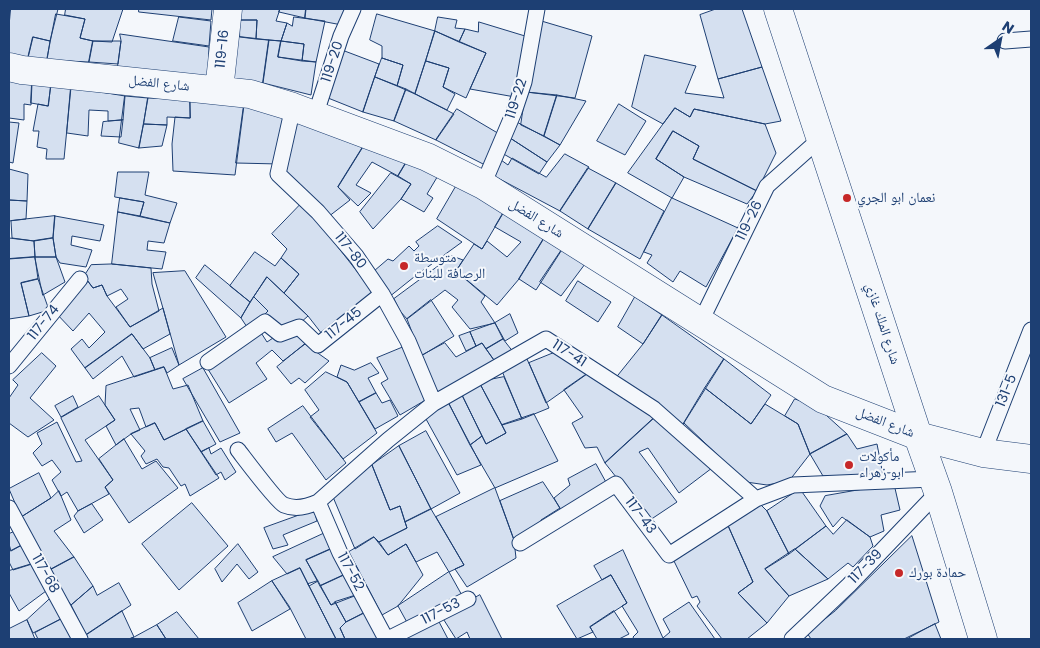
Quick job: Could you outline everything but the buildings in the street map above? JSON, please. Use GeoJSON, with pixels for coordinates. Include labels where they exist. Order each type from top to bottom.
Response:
{"type":"FeatureCollection","features":[{"type":"Feature","properties":{"kind":"street","name":"119-16"},"geometry":{"type":"LineString","coordinates":[[219,90],[228,9]]}},
{"type":"Feature","properties":{"kind":"street","name":"شارع الملك غازي"},"geometry":{"type":"LineString","coordinates":[[778,9],[918,436],[936,485],[983,639]]}},
{"type":"Feature","properties":{"kind":"street","name":"شارع الفضل"},"geometry":{"type":"LineString","coordinates":[[9,67],[22,70],[250,94],[427,157],[483,185],[822,399],[918,436],[983,453],[1031,459]]}},
{"type":"Feature","properties":{"kind":"lane","name":"119-20"},"geometry":{"type":"LineString","coordinates":[[304,112],[354,9]]}},
{"type":"Feature","properties":{"kind":"lane","name":"119-22"},"geometry":{"type":"LineString","coordinates":[[483,185],[514,112],[524,82],[537,9]]}},
{"type":"Feature","properties":{"kind":"lane"},"geometry":{"type":"LineString","coordinates":[[1005,41],[1031,39]]}},
{"type":"Feature","properties":{"kind":"lane","name":"117-80"},"geometry":{"type":"LineString","coordinates":[[304,112],[278,174],[318,212],[356,256],[382,294],[408,341],[434,403]]}},
{"type":"Feature","properties":{"kind":"lane","name":"119-26"},"geometry":{"type":"LineString","coordinates":[[701,321],[768,186],[821,138]]}},
{"type":"Feature","properties":{"kind":"lane","name":"117-74"},"geometry":{"type":"LineString","coordinates":[[9,366],[80,279]]}},
{"type":"Feature","properties":{"kind":"lane","name":"117-45"},"geometry":{"type":"LineString","coordinates":[[208,362],[265,322],[280,334],[299,327],[318,345],[382,294]]}},
{"type":"Feature","properties":{"kind":"lane","name":"131-5"},"geometry":{"type":"LineString","coordinates":[[983,453],[1031,330]]}},
{"type":"Feature","properties":{"kind":"lane","name":"117-41"},"geometry":{"type":"LineString","coordinates":[[238,450],[282,505],[294,508],[306,507],[318,502],[388,440],[434,403],[546,339],[654,410],[756,499]]}},
{"type":"Feature","properties":{"kind":"lane","name":"117-43"},"geometry":{"type":"LineString","coordinates":[[520,542],[616,484],[669,555],[756,499]]}},
{"type":"Feature","properties":{"kind":"lane"},"geometry":{"type":"LineString","coordinates":[[756,499],[793,485],[936,485]]}},
{"type":"Feature","properties":{"kind":"lane","name":"117-39"},"geometry":{"type":"LineString","coordinates":[[792,639],[849,585],[936,485]]}},
{"type":"Feature","properties":{"kind":"lane","name":"117-52"},"geometry":{"type":"LineString","coordinates":[[318,502],[340,553],[387,639]]}},
{"type":"Feature","properties":{"kind":"lane","name":"117-68"},"geometry":{"type":"LineString","coordinates":[[9,508],[80,639]]}},
{"type":"Feature","properties":{"kind":"lane","name":"117-53"},"geometry":{"type":"LineString","coordinates":[[387,639],[468,599]]}},
{"type":"Feature","properties":{"kind":"place","name":"نعمان ابو الجري"},"geometry":{"type":"Point","coordinates":[847,198]}},
{"type":"Feature","properties":{"kind":"place","name":"متوسطة الرصافة للبنات"},"geometry":{"type":"Point","coordinates":[404,266]}},
{"type":"Feature","properties":{"kind":"place","name":"مأكولات ابو زهراء"},"geometry":{"type":"Point","coordinates":[849,465]}},
{"type":"Feature","properties":{"kind":"place","name":"حمادة بورك"},"geometry":{"type":"Point","coordinates":[899,573]}}]}
